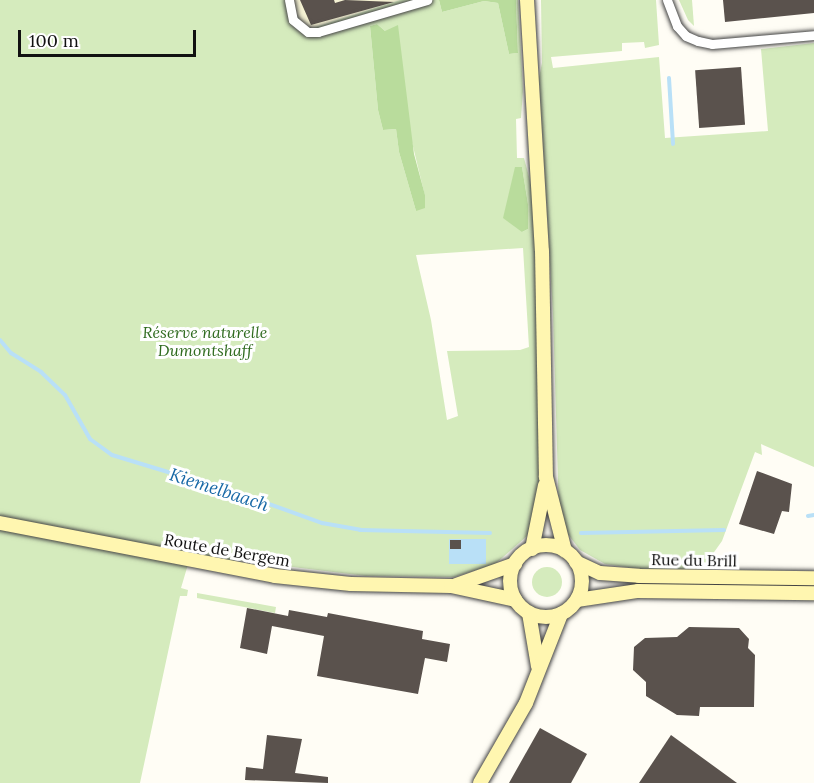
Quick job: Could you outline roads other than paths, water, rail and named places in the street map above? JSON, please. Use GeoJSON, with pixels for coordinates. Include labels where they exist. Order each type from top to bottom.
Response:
{"type":"FeatureCollection","features":[{"type":"Feature","properties":{"kind":"main road"},"geometry":{"type":"LineString","coordinates":[[527,0],[543,316],[546,477],[532,549]]}},
{"type":"Feature","properties":{"kind":"main road"},"geometry":{"type":"LineString","coordinates":[[480,783],[526,704],[561,614],[577,600],[582,581],[576,562],[565,551],[546,477]]}},
{"type":"Feature","properties":{"kind":"main road","name":"Route de Bergem"},"geometry":{"type":"LineString","coordinates":[[0,523],[189,561],[297,579],[351,584],[451,586],[516,600]]}},
{"type":"Feature","properties":{"kind":"main road"},"geometry":{"type":"LineString","coordinates":[[561,614],[539,616],[529,612],[516,600],[510,582],[515,564],[532,549],[543,546],[565,551]]}},
{"type":"Feature","properties":{"kind":"main road","name":"Rue du Brill"},"geometry":{"type":"LineString","coordinates":[[576,562],[600,573],[639,576],[814,578]]}},
{"type":"Feature","properties":{"kind":"main road","name":"Route de Bergem"},"geometry":{"type":"LineString","coordinates":[[451,586],[481,578],[515,564]]}},
{"type":"Feature","properties":{"kind":"main road","name":"Rue du Brill"},"geometry":{"type":"LineString","coordinates":[[577,600],[639,591],[814,593]]}},
{"type":"Feature","properties":{"kind":"main road"},"geometry":{"type":"LineString","coordinates":[[529,612],[539,669]]}},
{"type":"Feature","properties":{"kind":"street"},"geometry":{"type":"LineString","coordinates":[[289,0],[293,20],[308,32],[318,32],[427,0]]}},
{"type":"Feature","properties":{"kind":"street"},"geometry":{"type":"LineString","coordinates":[[668,0],[677,26],[686,36],[698,41],[718,44],[814,34]]}},
{"type":"Feature","properties":{"kind":"water"},"geometry":{"type":"Polygon","coordinates":[[[449,539],[486,539],[486,564],[449,564],[449,539]]]}},
{"type":"Feature","properties":{"kind":"waterway"},"geometry":{"type":"LineString","coordinates":[[669,78],[673,144]]}},
{"type":"Feature","properties":{"kind":"waterway","name":"Kiemelbaach"},"geometry":{"type":"LineString","coordinates":[[0,340],[11,353],[41,372],[65,395],[90,439],[112,455],[247,496],[322,523],[360,530],[490,533]]}},
{"type":"Feature","properties":{"kind":"waterway","name":"Kiemelbaach"},"geometry":{"type":"LineString","coordinates":[[808,516],[814,515]]}},
{"type":"Feature","properties":{"kind":"waterway","name":"Kiemelbaach"},"geometry":{"type":"LineString","coordinates":[[581,533],[724,530]]}},
{"type":"Feature","properties":{"kind":"park label","name":"Réserve naturelle Dumontshaff"},"geometry":{"type":"Point","coordinates":[205,341]}}]}
